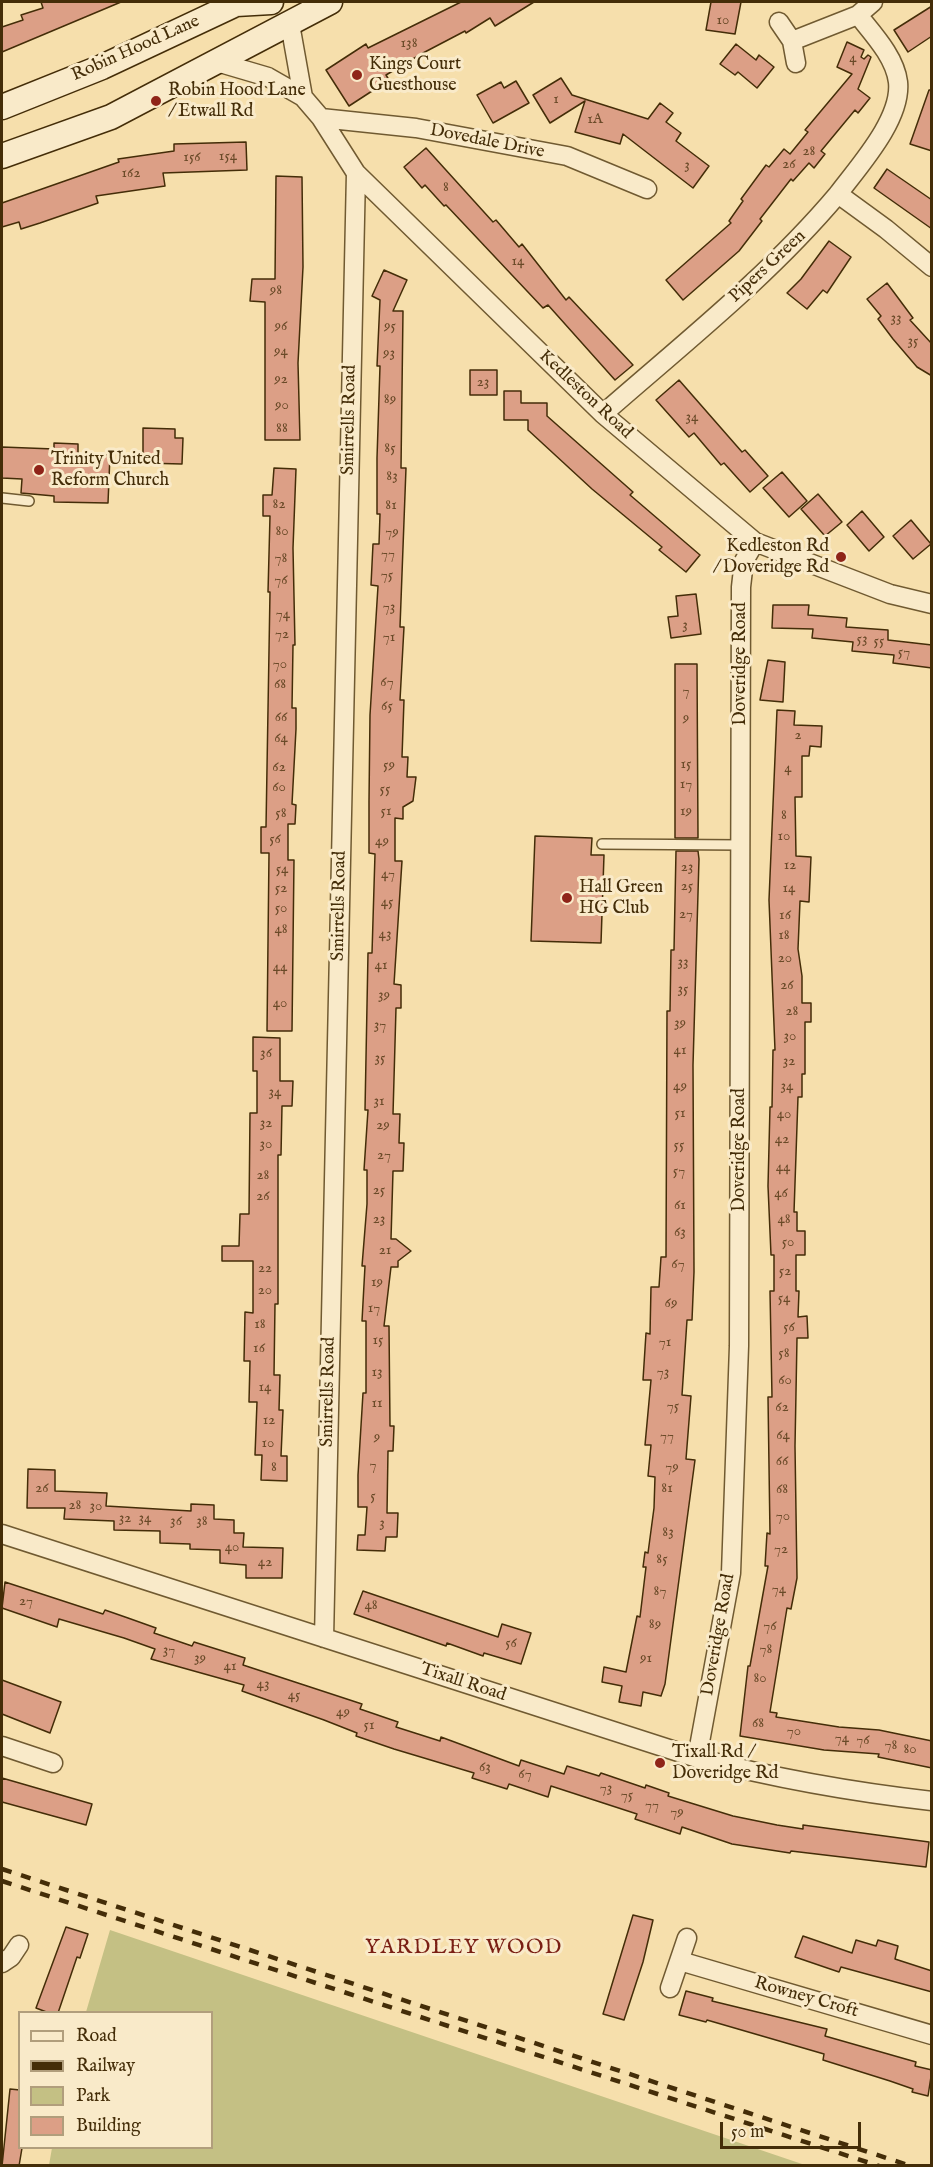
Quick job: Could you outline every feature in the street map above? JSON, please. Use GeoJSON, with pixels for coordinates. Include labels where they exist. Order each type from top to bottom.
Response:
{"type":"FeatureCollection","features":[{"type":"Feature","properties":{"kind":"street","name":"Robin Hood Lane"},"geometry":{"type":"LineString","coordinates":[[2,107],[102,67],[236,4],[272,2]]}},
{"type":"Feature","properties":{"kind":"street"},"geometry":{"type":"LineString","coordinates":[[303,97],[290,24],[280,2],[324,4]]}},
{"type":"Feature","properties":{"kind":"street"},"geometry":{"type":"LineString","coordinates":[[792,41],[858,15],[873,2]]}},
{"type":"Feature","properties":{"kind":"street"},"geometry":{"type":"LineString","coordinates":[[2,156],[111,117],[324,4]]}},
{"type":"Feature","properties":{"kind":"street","name":"Pipers Green"},"geometry":{"type":"LineString","coordinates":[[603,414],[762,275],[808,229],[838,194],[885,128],[893,112],[898,90],[893,66],[879,41],[858,15]]}},
{"type":"Feature","properties":{"kind":"street"},"geometry":{"type":"LineString","coordinates":[[779,22],[792,41],[796,63]]}},
{"type":"Feature","properties":{"kind":"street","name":"Kedleston Road"},"geometry":{"type":"LineString","coordinates":[[217,62],[268,77],[303,97],[321,118],[356,173],[603,414],[755,542],[890,594],[932,604]]}},
{"type":"Feature","properties":{"kind":"street","name":"Dovedale Drive"},"geometry":{"type":"LineString","coordinates":[[321,118],[416,128],[567,156],[646,189]]}},
{"type":"Feature","properties":{"kind":"street","name":"Smirrells Road"},"geometry":{"type":"LineString","coordinates":[[324,1638],[356,173]]}},
{"type":"Feature","properties":{"kind":"street"},"geometry":{"type":"LineString","coordinates":[[838,194],[886,228],[932,267]]}},
{"type":"Feature","properties":{"kind":"street","name":"Doveridge Road"},"geometry":{"type":"LineString","coordinates":[[697,1758],[731,1573],[739,1346],[741,587],[744,561],[755,542]]}},
{"type":"Feature","properties":{"kind":"street","name":"Tixall Road"},"geometry":{"type":"LineString","coordinates":[[2,1534],[697,1758],[751,1772],[876,1795],[932,1801]]}},
{"type":"Feature","properties":{"kind":"street"},"geometry":{"type":"LineString","coordinates":[[2,1746],[53,1764]]}},
{"type":"Feature","properties":{"kind":"street"},"geometry":{"type":"LineString","coordinates":[[670,1988],[687,1938]]}},
{"type":"Feature","properties":{"kind":"street"},"geometry":{"type":"LineString","coordinates":[[2,1963],[11,1957],[19,1945]]}},
{"type":"Feature","properties":{"kind":"street","name":"Rowney Croft"},"geometry":{"type":"LineString","coordinates":[[680,1961],[932,2035]]}},
{"type":"Feature","properties":{"kind":"lane"},"geometry":{"type":"LineString","coordinates":[[2,498],[29,501]]}},
{"type":"Feature","properties":{"kind":"lane"},"geometry":{"type":"LineString","coordinates":[[602,844],[741,845]]}},
{"type":"Feature","properties":{"kind":"green space"},"geometry":{"type":"Polygon","coordinates":[[[110,1930],[805,2165],[49,2165],[52,2149],[213,2149],[213,2011],[86,2011],[110,1930]]]}},
{"type":"Feature","properties":{"kind":"building"},"geometry":{"type":"Polygon","coordinates":[[[41,2],[121,2],[2,52],[2,27],[23,20],[21,15],[43,8],[41,2]]]}},
{"type":"Feature","properties":{"kind":"building"},"geometry":{"type":"Polygon","coordinates":[[[461,2],[534,2],[495,26],[490,18],[466,33],[465,31],[423,53],[386,75],[389,80],[349,106],[326,70],[366,44],[368,48],[461,2]]]}},
{"type":"Feature","properties":{"kind":"building"},"geometry":{"type":"Polygon","coordinates":[[[711,2],[741,2],[735,34],[706,30],[711,2]]]}},
{"type":"Feature","properties":{"kind":"building"},"geometry":{"type":"Polygon","coordinates":[[[932,6],[932,36],[908,52],[894,30],[932,6]]]}},
{"type":"Feature","properties":{"kind":"building"},"geometry":{"type":"Polygon","coordinates":[[[847,42],[864,50],[861,57],[864,59],[868,55],[871,57],[858,89],[870,98],[858,113],[855,110],[821,151],[825,154],[814,168],[809,163],[793,181],[791,179],[739,251],[683,300],[666,280],[731,223],[729,221],[743,201],[741,199],[766,165],[769,167],[784,149],[790,154],[808,132],[805,130],[852,74],[837,67],[847,42]]]}},
{"type":"Feature","properties":{"kind":"building"},"geometry":{"type":"Polygon","coordinates":[[[736,44],[756,60],[759,55],[774,67],[757,88],[738,72],[735,75],[720,64],[736,44]]]}},
{"type":"Feature","properties":{"kind":"building"},"geometry":{"type":"Polygon","coordinates":[[[561,78],[572,95],[648,119],[660,103],[673,113],[666,122],[681,133],[676,141],[709,166],[693,188],[623,134],[620,144],[575,132],[585,101],[550,123],[533,95],[561,78]]]}},
{"type":"Feature","properties":{"kind":"building"},"geometry":{"type":"Polygon","coordinates":[[[516,81],[529,103],[493,123],[477,95],[501,82],[504,88],[516,81]]]}},
{"type":"Feature","properties":{"kind":"building"},"geometry":{"type":"Polygon","coordinates":[[[929,90],[932,90],[932,151],[910,144],[929,90]]]}},
{"type":"Feature","properties":{"kind":"building"},"geometry":{"type":"Polygon","coordinates":[[[246,142],[247,170],[163,173],[165,186],[96,196],[98,203],[40,223],[21,229],[19,222],[2,227],[2,203],[119,162],[118,159],[174,151],[174,144],[246,142]]]}},
{"type":"Feature","properties":{"kind":"building"},"geometry":{"type":"Polygon","coordinates":[[[426,148],[493,222],[496,220],[519,247],[522,244],[566,300],[569,297],[633,365],[615,380],[548,305],[543,308],[446,205],[444,206],[425,185],[422,188],[404,167],[426,148]]]}},
{"type":"Feature","properties":{"kind":"building"},"geometry":{"type":"Polygon","coordinates":[[[887,169],[932,200],[932,229],[874,188],[887,169]]]}},
{"type":"Feature","properties":{"kind":"building"},"geometry":{"type":"Polygon","coordinates":[[[276,176],[302,177],[303,267],[298,363],[300,440],[265,440],[265,302],[250,301],[252,279],[275,279],[276,176]]]}},
{"type":"Feature","properties":{"kind":"building"},"geometry":{"type":"Polygon","coordinates":[[[829,241],[851,257],[827,293],[823,290],[807,309],[787,293],[801,279],[829,241]]]}},
{"type":"Feature","properties":{"kind":"building"},"geometry":{"type":"Polygon","coordinates":[[[384,270],[407,280],[393,311],[403,311],[401,468],[406,468],[400,627],[404,627],[400,700],[404,700],[402,757],[408,757],[407,777],[416,777],[413,801],[403,807],[403,819],[395,818],[395,861],[402,861],[394,984],[401,985],[401,1008],[396,1008],[393,1114],[400,1114],[399,1143],[404,1143],[403,1171],[393,1171],[391,1239],[396,1239],[411,1251],[398,1261],[398,1267],[391,1267],[384,1326],[389,1326],[390,1426],[394,1426],[393,1451],[388,1451],[387,1513],[398,1513],[397,1537],[386,1537],[385,1551],[357,1550],[358,1535],[365,1535],[367,1507],[358,1507],[358,1475],[363,1393],[366,1393],[366,1321],[362,1321],[365,1266],[362,1266],[367,1204],[367,1170],[364,1170],[368,1110],[365,1110],[368,953],[372,953],[375,854],[369,853],[369,801],[370,715],[378,586],[371,585],[373,544],[379,544],[380,514],[377,514],[377,458],[380,366],[377,366],[380,300],[372,296],[384,270]]]}},
{"type":"Feature","properties":{"kind":"building"},"geometry":{"type":"Polygon","coordinates":[[[887,283],[913,318],[910,320],[932,344],[932,376],[917,367],[893,339],[878,319],[881,316],[867,299],[887,283]]]}},
{"type":"Feature","properties":{"kind":"building"},"geometry":{"type":"Polygon","coordinates":[[[470,370],[497,370],[497,395],[470,395],[470,370]]]}},
{"type":"Feature","properties":{"kind":"building"},"geometry":{"type":"Polygon","coordinates":[[[679,380],[742,452],[745,450],[768,476],[750,492],[724,463],[721,465],[694,433],[689,437],[656,400],[679,380]]]}},
{"type":"Feature","properties":{"kind":"building"},"geometry":{"type":"Polygon","coordinates":[[[504,391],[521,391],[521,403],[547,403],[547,416],[633,492],[630,495],[700,555],[686,572],[659,550],[662,547],[592,489],[528,430],[528,420],[504,420],[504,391]]]}},
{"type":"Feature","properties":{"kind":"building"},"geometry":{"type":"Polygon","coordinates":[[[143,428],[175,429],[175,438],[183,438],[182,464],[143,463],[143,428]]]}},
{"type":"Feature","properties":{"kind":"building","name":"Trinity United Reform Church"},"geometry":{"type":"Polygon","coordinates":[[[54,443],[78,444],[78,454],[110,455],[108,503],[54,502],[54,496],[21,493],[22,479],[2,478],[2,447],[54,449],[54,443]]]}},
{"type":"Feature","properties":{"kind":"building"},"geometry":{"type":"Polygon","coordinates":[[[274,468],[296,469],[293,548],[295,645],[293,645],[292,708],[296,708],[296,729],[292,804],[296,805],[295,824],[288,824],[288,860],[294,860],[292,1031],[267,1031],[269,853],[261,853],[261,827],[266,827],[270,592],[268,592],[270,516],[263,516],[263,495],[272,495],[274,468]]]}},
{"type":"Feature","properties":{"kind":"building"},"geometry":{"type":"Polygon","coordinates":[[[782,472],[807,501],[789,517],[763,488],[782,472]]]}},
{"type":"Feature","properties":{"kind":"building"},"geometry":{"type":"Polygon","coordinates":[[[818,494],[842,522],[825,536],[801,509],[818,494]]]}},
{"type":"Feature","properties":{"kind":"building"},"geometry":{"type":"Polygon","coordinates":[[[862,511],[884,537],[869,551],[847,525],[862,511]]]}},
{"type":"Feature","properties":{"kind":"building"},"geometry":{"type":"Polygon","coordinates":[[[911,520],[931,544],[913,559],[893,536],[911,520]]]}},
{"type":"Feature","properties":{"kind":"building"},"geometry":{"type":"Polygon","coordinates":[[[696,594],[701,634],[671,638],[668,617],[678,616],[676,596],[696,594]]]}},
{"type":"Feature","properties":{"kind":"building"},"geometry":{"type":"Polygon","coordinates":[[[773,605],[809,605],[808,615],[847,618],[846,627],[888,630],[888,640],[932,645],[932,668],[893,663],[894,655],[852,651],[853,642],[812,638],[813,629],[772,628],[773,605]]]}},
{"type":"Feature","properties":{"kind":"building"},"geometry":{"type":"Polygon","coordinates":[[[768,660],[785,662],[783,702],[760,700],[768,660]]]}},
{"type":"Feature","properties":{"kind":"building"},"geometry":{"type":"Polygon","coordinates":[[[675,664],[697,664],[698,838],[675,838],[675,664]]]}},
{"type":"Feature","properties":{"kind":"building"},"geometry":{"type":"Polygon","coordinates":[[[777,710],[795,711],[794,725],[822,726],[821,747],[810,746],[809,756],[802,756],[802,797],[795,797],[796,856],[811,857],[809,902],[800,901],[798,949],[802,976],[802,1003],[811,1003],[811,1022],[805,1022],[805,1074],[802,1074],[802,1097],[798,1097],[794,1212],[797,1212],[797,1231],[805,1231],[805,1255],[796,1255],[796,1291],[799,1291],[798,1317],[807,1316],[808,1338],[797,1338],[795,1446],[797,1578],[791,1609],[787,1608],[770,1712],[777,1713],[776,1717],[839,1727],[879,1730],[932,1741],[932,1768],[878,1757],[879,1754],[824,1750],[740,1736],[748,1666],[750,1666],[768,1566],[765,1566],[767,1533],[770,1534],[768,1397],[772,1397],[770,1291],[774,1291],[774,1255],[771,1255],[768,1186],[770,1107],[772,1107],[773,1050],[775,1050],[769,900],[777,710]]]}},
{"type":"Feature","properties":{"kind":"building","name":"Hall Green HG Club"},"geometry":{"type":"Polygon","coordinates":[[[535,836],[592,838],[591,855],[604,855],[601,943],[531,941],[535,836]]]}},
{"type":"Feature","properties":{"kind":"building"},"geometry":{"type":"Polygon","coordinates":[[[676,851],[698,851],[699,859],[693,1065],[694,1272],[692,1320],[687,1320],[682,1395],[691,1396],[686,1459],[695,1460],[665,1684],[661,1696],[643,1692],[641,1706],[619,1702],[622,1686],[602,1682],[604,1667],[626,1672],[637,1616],[640,1617],[646,1567],[643,1567],[645,1552],[648,1553],[654,1508],[655,1477],[648,1476],[651,1445],[645,1445],[651,1380],[643,1380],[646,1333],[650,1334],[651,1287],[659,1287],[661,1257],[666,1257],[667,1011],[670,1011],[671,950],[674,950],[676,851]]]}},
{"type":"Feature","properties":{"kind":"building"},"geometry":{"type":"Polygon","coordinates":[[[253,1037],[280,1038],[280,1081],[293,1081],[292,1106],[282,1106],[281,1155],[278,1155],[278,1304],[275,1304],[274,1375],[280,1375],[279,1410],[283,1410],[281,1456],[287,1456],[287,1481],[261,1480],[262,1455],[255,1455],[257,1402],[249,1402],[250,1361],[244,1361],[245,1312],[253,1313],[253,1261],[222,1261],[222,1246],[239,1246],[240,1214],[249,1214],[250,1113],[257,1113],[257,1071],[253,1071],[253,1037]]]}},
{"type":"Feature","properties":{"kind":"building"},"geometry":{"type":"Polygon","coordinates":[[[28,1469],[55,1470],[55,1491],[107,1493],[106,1506],[191,1511],[191,1504],[214,1505],[214,1519],[234,1520],[234,1533],[244,1533],[243,1547],[283,1548],[282,1578],[246,1578],[246,1565],[220,1563],[220,1550],[190,1549],[190,1544],[160,1543],[160,1531],[114,1530],[114,1521],[64,1519],[65,1508],[27,1508],[28,1469]]]}},
{"type":"Feature","properties":{"kind":"building"},"geometry":{"type":"Polygon","coordinates":[[[5,1582],[103,1614],[105,1610],[156,1628],[154,1633],[192,1646],[194,1642],[245,1658],[243,1665],[362,1704],[360,1709],[398,1722],[396,1727],[440,1741],[441,1737],[519,1766],[521,1760],[564,1774],[567,1766],[599,1776],[601,1773],[645,1788],[646,1785],[669,1793],[668,1796],[733,1816],[777,1825],[803,1829],[803,1825],[929,1842],[926,1867],[791,1851],[790,1853],[732,1844],[682,1827],[680,1834],[635,1819],[637,1814],[551,1786],[548,1797],[509,1784],[507,1789],[472,1778],[474,1773],[356,1736],[357,1733],[242,1691],[244,1685],[151,1659],[155,1649],[59,1619],[57,1627],[2,1608],[5,1582]]]}},
{"type":"Feature","properties":{"kind":"building"},"geometry":{"type":"Polygon","coordinates":[[[363,1591],[498,1637],[502,1624],[531,1633],[521,1664],[484,1653],[483,1656],[447,1643],[446,1646],[354,1614],[363,1591]]]}},
{"type":"Feature","properties":{"kind":"building"},"geometry":{"type":"Polygon","coordinates":[[[2,1680],[61,1702],[50,1733],[2,1714],[2,1680]]]}},
{"type":"Feature","properties":{"kind":"building"},"geometry":{"type":"Polygon","coordinates":[[[2,1778],[92,1804],[86,1825],[2,1802],[2,1778]]]}},
{"type":"Feature","properties":{"kind":"building"},"geometry":{"type":"Polygon","coordinates":[[[633,1915],[653,1920],[643,1962],[624,2020],[603,2014],[633,1915]]]}},
{"type":"Feature","properties":{"kind":"building"},"geometry":{"type":"Polygon","coordinates":[[[66,1927],[88,1934],[80,1958],[77,1957],[59,2011],[44,2011],[36,2008],[66,1927]]]}},
{"type":"Feature","properties":{"kind":"building"},"geometry":{"type":"Polygon","coordinates":[[[803,1936],[852,1953],[856,1940],[876,1946],[878,1940],[898,1946],[895,1959],[932,1971],[932,1992],[841,1967],[839,1972],[795,1957],[803,1936]]]}},
{"type":"Feature","properties":{"kind":"building"},"geometry":{"type":"Polygon","coordinates":[[[686,1991],[713,1998],[712,2001],[827,2029],[825,2036],[916,2062],[915,2066],[932,2070],[928,2096],[912,2092],[913,2089],[890,2081],[823,2060],[824,2054],[707,2020],[706,2022],[679,2015],[686,1991]]]}},
{"type":"Feature","properties":{"kind":"building"},"geometry":{"type":"Polygon","coordinates":[[[10,2089],[18,2090],[18,2149],[22,2149],[19,2166],[2,2166],[10,2089]]]}},
{"type":"Feature","properties":{"kind":"railway"},"geometry":{"type":"LineString","coordinates":[[2,1869],[911,2166]]}},
{"type":"Feature","properties":{"kind":"railway"},"geometry":{"type":"LineString","coordinates":[[2,1881],[879,2166]]}},
{"type":"Feature","properties":{"kind":"place","name":"Kings Court Guesthouse"},"geometry":{"type":"Point","coordinates":[357,75]}},
{"type":"Feature","properties":{"kind":"place","name":"Robin Hood Lane / Etwall Rd"},"geometry":{"type":"Point","coordinates":[156,101]}},
{"type":"Feature","properties":{"kind":"place","name":"Trinity United Reform Church"},"geometry":{"type":"Point","coordinates":[39,470]}},
{"type":"Feature","properties":{"kind":"place","name":"Kedleston Rd / Doveridge Rd"},"geometry":{"type":"Point","coordinates":[841,557]}},
{"type":"Feature","properties":{"kind":"place","name":"Hall Green HG Club"},"geometry":{"type":"Point","coordinates":[567,898]}},
{"type":"Feature","properties":{"kind":"place","name":"Tixall Rd / Doveridge Rd"},"geometry":{"type":"Point","coordinates":[660,1763]}},
{"type":"Feature","properties":{"kind":"district","name":"YARDLEY WOOD"},"geometry":{"type":"Point","coordinates":[464,1949]}}]}
